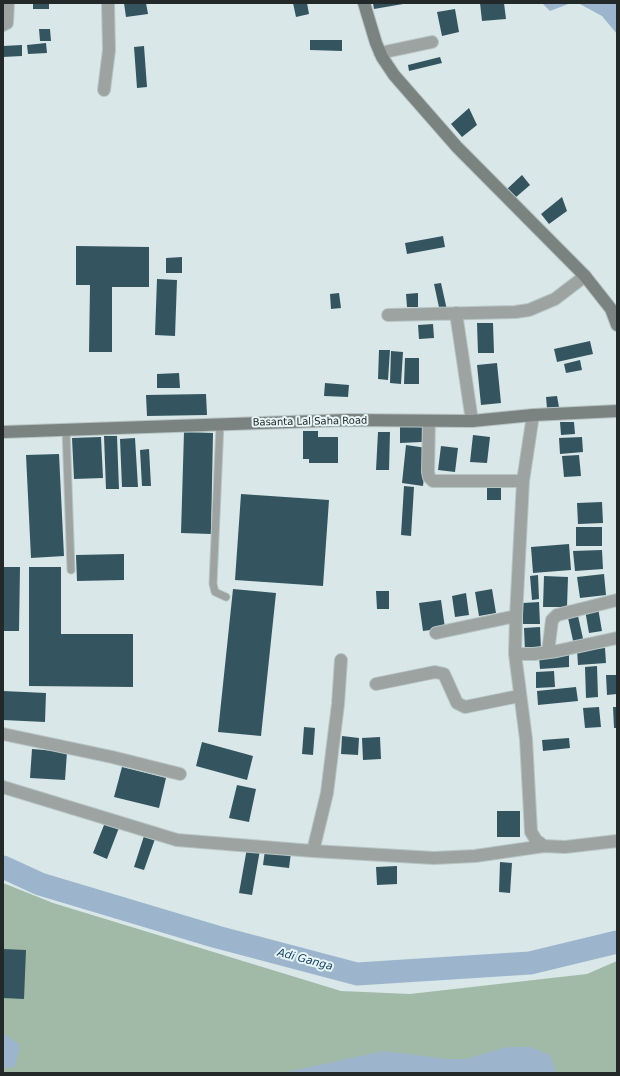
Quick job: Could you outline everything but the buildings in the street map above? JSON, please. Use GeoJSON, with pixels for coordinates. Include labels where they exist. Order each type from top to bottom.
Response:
{"type":"FeatureCollection","features":[{"type":"Feature","properties":{"kind":"main road"},"geometry":{"type":"LineString","coordinates":[[364,3],[380,53],[406,90],[457,147],[614,306],[617,325]]}},
{"type":"Feature","properties":{"kind":"main road","name":"Basanta Lal Saha Road"},"geometry":{"type":"LineString","coordinates":[[3,432],[347,420],[472,421],[533,415],[617,411]]}},
{"type":"Feature","properties":{"kind":"street"},"geometry":{"type":"LineString","coordinates":[[3,25],[7,23],[8,3]]}},
{"type":"Feature","properties":{"kind":"street"},"geometry":{"type":"LineString","coordinates":[[104,90],[109,50],[108,3]]}},
{"type":"Feature","properties":{"kind":"street"},"geometry":{"type":"LineString","coordinates":[[380,53],[432,42]]}},
{"type":"Feature","properties":{"kind":"street"},"geometry":{"type":"LineString","coordinates":[[388,314],[529,310],[555,299],[585,276]]}},
{"type":"Feature","properties":{"kind":"street"},"geometry":{"type":"LineString","coordinates":[[456,313],[472,421]]}},
{"type":"Feature","properties":{"kind":"street"},"geometry":{"type":"LineString","coordinates":[[533,415],[523,481],[515,654],[519,696],[526,739],[531,832],[536,840],[544,846]]}},
{"type":"Feature","properties":{"kind":"street"},"geometry":{"type":"LineString","coordinates":[[429,421],[428,472],[429,478],[433,481],[523,481]]}},
{"type":"Feature","properties":{"kind":"street"},"geometry":{"type":"LineString","coordinates":[[548,652],[552,620],[557,616],[617,600]]}},
{"type":"Feature","properties":{"kind":"street"},"geometry":{"type":"LineString","coordinates":[[436,633],[516,616]]}},
{"type":"Feature","properties":{"kind":"street"},"geometry":{"type":"LineString","coordinates":[[515,654],[548,652],[617,638]]}},
{"type":"Feature","properties":{"kind":"street"},"geometry":{"type":"LineString","coordinates":[[313,851],[327,793],[336,720],[341,660]]}},
{"type":"Feature","properties":{"kind":"street"},"geometry":{"type":"LineString","coordinates":[[376,684],[435,672],[444,674],[457,703],[465,706],[519,696]]}},
{"type":"Feature","properties":{"kind":"street"},"geometry":{"type":"LineString","coordinates":[[3,734],[112,757],[180,774]]}},
{"type":"Feature","properties":{"kind":"street"},"geometry":{"type":"LineString","coordinates":[[3,787],[177,840],[313,851],[434,858],[475,856],[544,846],[565,847],[617,841]]}},
{"type":"Feature","properties":{"kind":"lane"},"geometry":{"type":"LineString","coordinates":[[220,424],[212,584],[215,592],[226,597]]}},
{"type":"Feature","properties":{"kind":"lane"},"geometry":{"type":"LineString","coordinates":[[66,429],[71,570]]}},
{"type":"Feature","properties":{"kind":"green space"},"geometry":{"type":"Polygon","coordinates":[[[3,883],[53,903],[341,991],[410,994],[587,974],[617,961],[617,1073],[3,1073],[3,883]]]}},
{"type":"Feature","properties":{"kind":"water"},"geometry":{"type":"Polygon","coordinates":[[[542,3],[571,3],[550,11],[542,3]]]}},
{"type":"Feature","properties":{"kind":"water"},"geometry":{"type":"Polygon","coordinates":[[[578,3],[617,3],[617,34],[602,16],[578,3]]]}},
{"type":"Feature","properties":{"kind":"water"},"geometry":{"type":"Polygon","coordinates":[[[3,1033],[20,1045],[15,1067],[3,1068],[3,1033]]]}},
{"type":"Feature","properties":{"kind":"water"},"geometry":{"type":"Polygon","coordinates":[[[507,1047],[530,1047],[550,1055],[556,1073],[282,1073],[383,1051],[449,1059],[466,1059],[507,1047]]]}},
{"type":"Feature","properties":{"kind":"waterway","name":"Adi Ganga"},"geometry":{"type":"LineString","coordinates":[[3,867],[40,884],[217,937],[357,974],[530,963],[617,942]]}}]}
